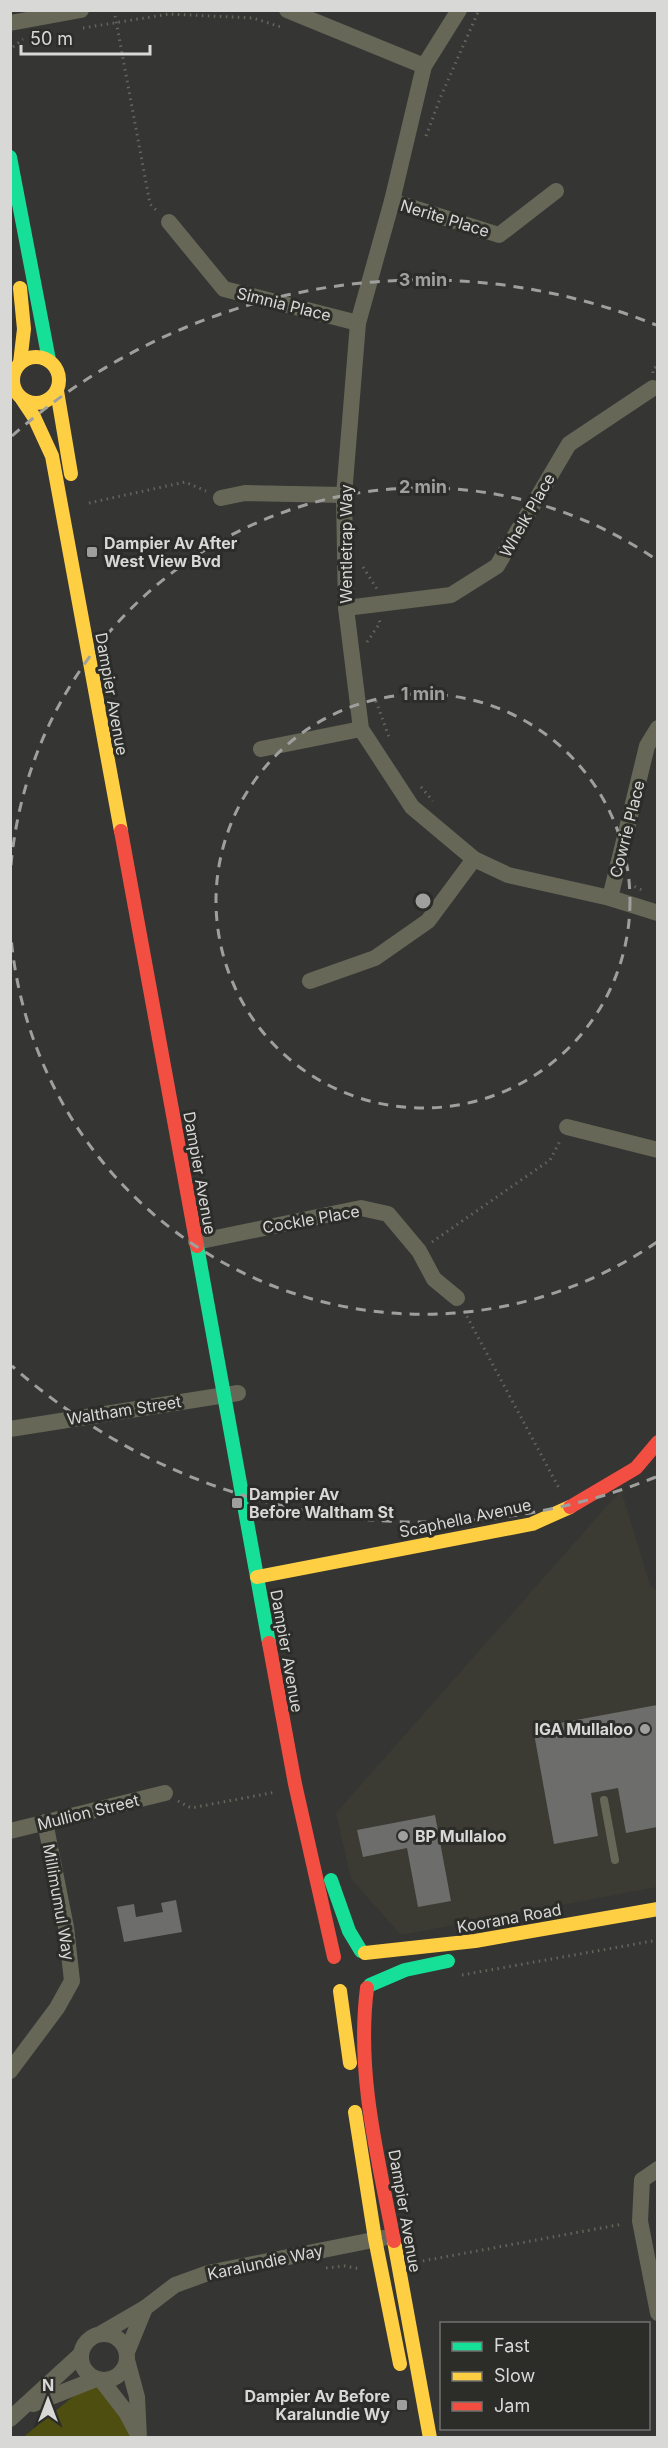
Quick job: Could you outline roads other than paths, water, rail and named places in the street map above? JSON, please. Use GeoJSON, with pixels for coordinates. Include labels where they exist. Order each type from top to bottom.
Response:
{"type":"FeatureCollection","features":[{"type":"Feature","properties":{"kind":"main road"},"geometry":{"type":"LineString","coordinates":[[10,157],[49,360],[59,374],[60,382],[57,391],[44,402],[30,403],[22,399],[12,384],[15,370],[27,358],[36,356],[49,360]]}},
{"type":"Feature","properties":{"kind":"main road"},"geometry":{"type":"LineString","coordinates":[[17,270],[24,316],[20,363]]}},
{"type":"Feature","properties":{"kind":"main road"},"geometry":{"type":"LineString","coordinates":[[57,391],[74,492]]}},
{"type":"Feature","properties":{"kind":"main road","name":"Dampier Avenue"},"geometry":{"type":"LineString","coordinates":[[22,399],[34,417],[52,456],[207,1240],[267,1579]]}},
{"type":"Feature","properties":{"kind":"main road","name":"Scaphella Avenue"},"geometry":{"type":"LineString","coordinates":[[267,1579],[532,1524],[569,1508],[636,1468],[657,1442]]}},
{"type":"Feature","properties":{"kind":"main road","name":"Dampier Avenue"},"geometry":{"type":"LineString","coordinates":[[254,1484],[260,1512],[295,1784],[331,1969]]}},
{"type":"Feature","properties":{"kind":"main road"},"geometry":{"type":"LineString","coordinates":[[327,1861],[343,1915],[368,1969]]}},
{"type":"Feature","properties":{"kind":"main road","name":"Koorana Road"},"geometry":{"type":"LineString","coordinates":[[368,1969],[416,1950],[657,1909]]}},
{"type":"Feature","properties":{"kind":"main road"},"geometry":{"type":"LineString","coordinates":[[351,2079],[340,1991],[331,1969],[347,1950],[368,1969]]}},
{"type":"Feature","properties":{"kind":"main road","name":"Koorana Road"},"geometry":{"type":"LineString","coordinates":[[368,1969],[419,1966],[462,1959]]}},
{"type":"Feature","properties":{"kind":"main road"},"geometry":{"type":"LineString","coordinates":[[340,1991],[354,1994],[368,1969]]}},
{"type":"Feature","properties":{"kind":"main road","name":"Dampier Avenue"},"geometry":{"type":"LineString","coordinates":[[368,1969],[363,2025],[369,2106],[430,2438]]}},
{"type":"Feature","properties":{"kind":"main road","name":"Dampier Avenue"},"geometry":{"type":"LineString","coordinates":[[354,2100],[375,2239],[401,2373]]}},
{"type":"Feature","properties":{"kind":"street"},"geometry":{"type":"LineString","coordinates":[[10,23],[81,10]]}},
{"type":"Feature","properties":{"kind":"street"},"geometry":{"type":"LineString","coordinates":[[287,10],[424,66]]}},
{"type":"Feature","properties":{"kind":"street","name":"Wentletrap Way"},"geometry":{"type":"LineString","coordinates":[[459,10],[424,66],[392,201],[358,323],[344,495],[346,608],[362,729],[412,807],[474,860],[508,875],[610,898],[657,913]]}},
{"type":"Feature","properties":{"kind":"street","name":"Nerite Place"},"geometry":{"type":"LineString","coordinates":[[392,201],[499,235],[556,191]]}},
{"type":"Feature","properties":{"kind":"street","name":"Simnia Place"},"geometry":{"type":"LineString","coordinates":[[169,222],[224,289],[358,323]]}},
{"type":"Feature","properties":{"kind":"street","name":"Whelk Place"},"geometry":{"type":"LineString","coordinates":[[346,608],[451,595],[497,566],[569,444],[653,388]]}},
{"type":"Feature","properties":{"kind":"street"},"geometry":{"type":"LineString","coordinates":[[221,498],[245,492],[344,495]]}},
{"type":"Feature","properties":{"kind":"street","name":"Cowrie Place"},"geometry":{"type":"LineString","coordinates":[[610,898],[647,746],[657,728]]}},
{"type":"Feature","properties":{"kind":"street"},"geometry":{"type":"LineString","coordinates":[[261,749],[362,729]]}},
{"type":"Feature","properties":{"kind":"street"},"geometry":{"type":"LineString","coordinates":[[310,981],[375,958],[428,921],[474,860]]}},
{"type":"Feature","properties":{"kind":"street"},"geometry":{"type":"LineString","coordinates":[[567,1127],[657,1150]]}},
{"type":"Feature","properties":{"kind":"street","name":"Cockle Place"},"geometry":{"type":"LineString","coordinates":[[207,1240],[362,1208],[388,1214],[418,1251],[434,1280],[457,1298]]}},
{"type":"Feature","properties":{"kind":"street","name":"Waltham Street"},"geometry":{"type":"LineString","coordinates":[[10,1429],[234,1394]]}},
{"type":"Feature","properties":{"kind":"street","name":"Mullion Street"},"geometry":{"type":"LineString","coordinates":[[10,1831],[165,1792]]}},
{"type":"Feature","properties":{"kind":"street","name":"Millimumul Way"},"geometry":{"type":"LineString","coordinates":[[10,2071],[57,2008],[72,1981],[66,1927],[45,1822]]}},
{"type":"Feature","properties":{"kind":"street"},"geometry":{"type":"LineString","coordinates":[[657,2169],[642,2180],[640,2221],[657,2313]]}},
{"type":"Feature","properties":{"kind":"street","name":"Karalundie Way"},"geometry":{"type":"LineString","coordinates":[[102,2333],[145,2308],[175,2285],[208,2272],[393,2236]]}},
{"type":"Feature","properties":{"kind":"street"},"geometry":{"type":"LineString","coordinates":[[26,2406],[99,2380],[110,2380],[122,2373],[145,2308]]}},
{"type":"Feature","properties":{"kind":"street"},"geometry":{"type":"LineString","coordinates":[[10,2419],[80,2355],[85,2343],[102,2333],[118,2338],[127,2356],[137,2397],[139,2437]]}},
{"type":"Feature","properties":{"kind":"street"},"geometry":{"type":"LineString","coordinates":[[80,2355],[81,2365],[87,2374],[99,2380],[126,2412],[139,2437]]}},
{"type":"Feature","properties":{"kind":"lane"},"geometry":{"type":"LineString","coordinates":[[604,1800],[615,1860]]}},
{"type":"Feature","properties":{"kind":"place","name":"Dampier Av After West View Bvd"},"geometry":{"type":"Point","coordinates":[92,552]}},
{"type":"Feature","properties":{"kind":"place","name":"Dampier Av Before Waltham St"},"geometry":{"type":"Point","coordinates":[237,1503]}},
{"type":"Feature","properties":{"kind":"place","name":"IGA Mullaloo"},"geometry":{"type":"Point","coordinates":[645,1729]}},
{"type":"Feature","properties":{"kind":"place","name":"BP Mullaloo"},"geometry":{"type":"Point","coordinates":[403,1836]}},
{"type":"Feature","properties":{"kind":"place","name":"Dampier Av Before Karalundie Wy"},"geometry":{"type":"Point","coordinates":[402,2405]}}]}
